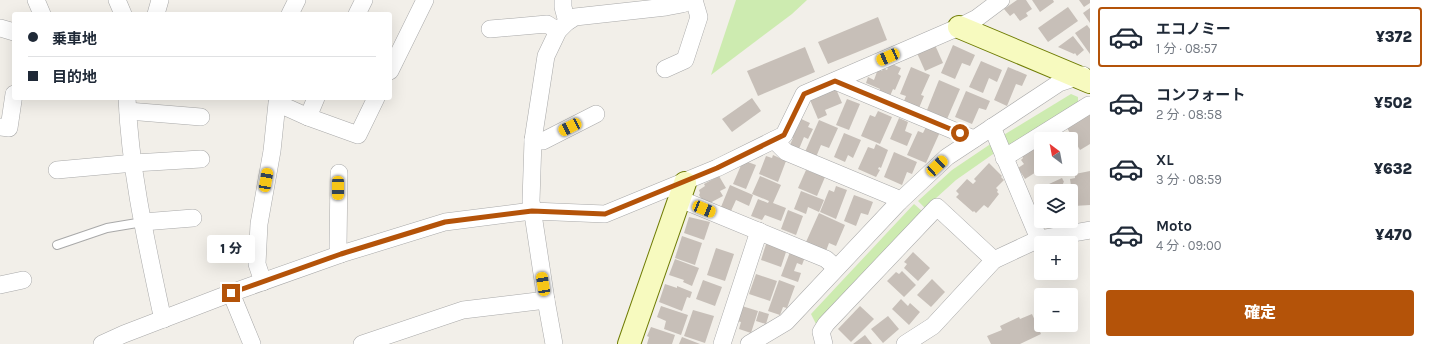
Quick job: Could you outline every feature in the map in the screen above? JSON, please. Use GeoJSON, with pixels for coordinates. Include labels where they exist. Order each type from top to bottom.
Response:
{"type":"FeatureCollection","features":[{"type":"Feature","properties":{"kind":"street"},"geometry":{"type":"LineString","coordinates":[[36,0],[41,12]]}},
{"type":"Feature","properties":{"kind":"street"},"geometry":{"type":"LineString","coordinates":[[117,0],[122,12]]}},
{"type":"Feature","properties":{"kind":"street"},"geometry":{"type":"LineString","coordinates":[[157,12],[160,0]]}},
{"type":"Feature","properties":{"kind":"street"},"geometry":{"type":"LineString","coordinates":[[291,12],[297,0]]}},
{"type":"Feature","properties":{"kind":"street"},"geometry":{"type":"LineString","coordinates":[[358,12],[364,0]]}},
{"type":"Feature","properties":{"kind":"street"},"geometry":{"type":"LineString","coordinates":[[392,67],[425,0]]}},
{"type":"Feature","properties":{"kind":"street"},"geometry":{"type":"LineString","coordinates":[[563,26],[562,7],[564,0]]}},
{"type":"Feature","properties":{"kind":"street"},"geometry":{"type":"LineString","coordinates":[[554,344],[532,211],[531,194],[533,140],[546,56],[563,26],[575,17],[666,7],[693,0],[699,17],[685,60],[665,69]]}},
{"type":"Feature","properties":{"kind":"street"},"geometry":{"type":"LineString","coordinates":[[102,344],[124,334],[231,293],[341,254],[445,222],[532,211],[605,214],[682,191],[717,168],[784,135],[804,94],[959,27],[976,18],[1001,0]]}},
{"type":"Feature","properties":{"kind":"street"},"geometry":{"type":"LineString","coordinates":[[487,30],[547,24],[563,26]]}},
{"type":"Feature","properties":{"kind":"street"},"geometry":{"type":"LineString","coordinates":[[959,27],[1086,77]]}},
{"type":"Feature","properties":{"kind":"street"},"geometry":{"type":"LineString","coordinates":[[0,28],[12,31]]}},
{"type":"Feature","properties":{"kind":"street"},"geometry":{"type":"LineString","coordinates":[[748,344],[786,322],[898,202],[947,157],[1059,83],[1086,77]]}},
{"type":"Feature","properties":{"kind":"street"},"geometry":{"type":"LineString","coordinates":[[835,81],[974,139]]}},
{"type":"Feature","properties":{"kind":"street"},"geometry":{"type":"LineString","coordinates":[[0,127],[9,128],[13,100]]}},
{"type":"Feature","properties":{"kind":"street"},"geometry":{"type":"LineString","coordinates":[[308,117],[315,100]]}},
{"type":"Feature","properties":{"kind":"street"},"geometry":{"type":"LineString","coordinates":[[263,282],[258,264],[259,224],[272,151],[277,104],[358,135],[375,100]]}},
{"type":"Feature","properties":{"kind":"street"},"geometry":{"type":"LineString","coordinates":[[164,319],[161,311],[143,222],[134,163],[128,104],[201,118]]}},
{"type":"Feature","properties":{"kind":"street"},"geometry":{"type":"LineString","coordinates":[[1004,158],[1089,105]]}},
{"type":"Feature","properties":{"kind":"street"},"geometry":{"type":"LineString","coordinates":[[533,140],[543,141],[596,114]]}},
{"type":"Feature","properties":{"kind":"street"},"geometry":{"type":"LineString","coordinates":[[992,127],[1038,236]]}},
{"type":"Feature","properties":{"kind":"street"},"geometry":{"type":"LineString","coordinates":[[774,140],[786,152],[894,197],[898,202]]}},
{"type":"Feature","properties":{"kind":"street"},"geometry":{"type":"LineString","coordinates":[[57,170],[201,159]]}},
{"type":"Feature","properties":{"kind":"street"},"geometry":{"type":"LineString","coordinates":[[338,173],[338,246],[341,254]]}},
{"type":"Feature","properties":{"kind":"street"},"geometry":{"type":"LineString","coordinates":[[682,191],[759,231],[826,259],[836,268]]}},
{"type":"Feature","properties":{"kind":"street"},"geometry":{"type":"LineString","coordinates":[[629,344],[682,191]]}},
{"type":"Feature","properties":{"kind":"street"},"geometry":{"type":"LineString","coordinates":[[824,344],[821,332],[826,324],[937,207],[994,260]]}},
{"type":"Feature","properties":{"kind":"street"},"geometry":{"type":"LineString","coordinates":[[143,222],[193,218]]}},
{"type":"Feature","properties":{"kind":"street"},"geometry":{"type":"LineString","coordinates":[[1056,236],[1090,230]]}},
{"type":"Feature","properties":{"kind":"street"},"geometry":{"type":"LineString","coordinates":[[722,344],[759,231]]}},
{"type":"Feature","properties":{"kind":"street"},"geometry":{"type":"LineString","coordinates":[[905,344],[933,326],[994,260],[1034,241]]}},
{"type":"Feature","properties":{"kind":"street"},"geometry":{"type":"LineString","coordinates":[[0,285],[23,280]]}},
{"type":"Feature","properties":{"kind":"street"},"geometry":{"type":"LineString","coordinates":[[231,293],[252,344]]}},
{"type":"Feature","properties":{"kind":"street"},"geometry":{"type":"LineString","coordinates":[[362,344],[463,310],[546,300]]}},
{"type":"Feature","properties":{"kind":"lane"},"geometry":{"type":"LineString","coordinates":[[57,245],[108,228],[143,222]]}},
{"type":"Feature","properties":{"kind":"green space"},"geometry":{"type":"Polygon","coordinates":[[[736,0],[807,0],[792,14],[711,75],[736,0]]]}},
{"type":"Feature","properties":{"kind":"green space"},"geometry":{"type":"Polygon","coordinates":[[[1071,94],[1078,97],[1078,105],[1012,147],[1006,145],[1002,136],[1071,94]]]}},
{"type":"Feature","properties":{"kind":"green space"},"geometry":{"type":"Polygon","coordinates":[[[992,143],[996,152],[956,180],[925,208],[918,201],[952,170],[992,143]]]}},
{"type":"Feature","properties":{"kind":"green space"},"geometry":{"type":"Polygon","coordinates":[[[914,204],[922,211],[816,324],[811,314],[914,204]]]}},
{"type":"Feature","properties":{"kind":"building"},"geometry":{"type":"Polygon","coordinates":[[[1017,0],[1026,0],[1032,9],[1026,13],[1028,16],[1020,21],[1014,13],[1010,16],[1004,9],[1017,0]]]}},
{"type":"Feature","properties":{"kind":"building"},"geometry":{"type":"Polygon","coordinates":[[[1032,0],[1053,0],[1054,2],[1040,12],[1032,0]]]}},
{"type":"Feature","properties":{"kind":"building"},"geometry":{"type":"Polygon","coordinates":[[[1079,0],[1090,0],[1090,3],[1084,7],[1079,0]]]}},
{"type":"Feature","properties":{"kind":"building"},"geometry":{"type":"Polygon","coordinates":[[[1068,7],[1078,21],[1048,42],[1038,28],[1068,7]]]}},
{"type":"Feature","properties":{"kind":"building"},"geometry":{"type":"Polygon","coordinates":[[[1090,8],[1090,23],[1083,13],[1090,8]]]}},
{"type":"Feature","properties":{"kind":"building"},"geometry":{"type":"Polygon","coordinates":[[[878,17],[887,40],[828,64],[818,42],[878,17]]]}},
{"type":"Feature","properties":{"kind":"building"},"geometry":{"type":"Polygon","coordinates":[[[1087,25],[1090,29],[1090,54],[1075,33],[1087,25]]]}},
{"type":"Feature","properties":{"kind":"building"},"geometry":{"type":"Polygon","coordinates":[[[1073,36],[1084,50],[1077,56],[1075,53],[1074,54],[1058,47],[1073,36]]]}},
{"type":"Feature","properties":{"kind":"building"},"geometry":{"type":"Polygon","coordinates":[[[935,45],[943,63],[925,71],[917,53],[935,45]]]}},
{"type":"Feature","properties":{"kind":"building"},"geometry":{"type":"Polygon","coordinates":[[[953,45],[975,55],[970,66],[962,63],[955,79],[941,73],[953,45]]]}},
{"type":"Feature","properties":{"kind":"building"},"geometry":{"type":"Polygon","coordinates":[[[805,47],[815,72],[758,96],[747,71],[805,47]]]}},
{"type":"Feature","properties":{"kind":"building"},"geometry":{"type":"Polygon","coordinates":[[[981,61],[1002,70],[997,82],[989,78],[983,93],[969,87],[981,61]]]}},
{"type":"Feature","properties":{"kind":"building"},"geometry":{"type":"Polygon","coordinates":[[[890,63],[901,68],[898,74],[901,76],[895,90],[893,89],[890,96],[879,91],[880,89],[866,83],[868,77],[874,80],[878,69],[882,71],[883,68],[887,70],[890,63]]]}},
{"type":"Feature","properties":{"kind":"building"},"geometry":{"type":"Polygon","coordinates":[[[911,67],[930,75],[921,95],[924,96],[919,108],[904,101],[906,96],[900,94],[911,67]]]}},
{"type":"Feature","properties":{"kind":"building"},"geometry":{"type":"Polygon","coordinates":[[[1008,67],[1027,75],[1022,86],[1016,84],[1007,106],[994,100],[1008,67]]]}},
{"type":"Feature","properties":{"kind":"building"},"geometry":{"type":"Polygon","coordinates":[[[939,80],[960,89],[947,119],[927,110],[939,80]]]}},
{"type":"Feature","properties":{"kind":"building"},"geometry":{"type":"Polygon","coordinates":[[[836,89],[842,103],[825,110],[827,115],[818,119],[810,100],[836,89]]]}},
{"type":"Feature","properties":{"kind":"building"},"geometry":{"type":"Polygon","coordinates":[[[966,91],[990,101],[986,110],[979,108],[972,124],[955,117],[966,91]]]}},
{"type":"Feature","properties":{"kind":"building"},"geometry":{"type":"Polygon","coordinates":[[[752,98],[761,111],[732,132],[722,119],[752,98]]]}},
{"type":"Feature","properties":{"kind":"building"},"geometry":{"type":"Polygon","coordinates":[[[847,99],[860,104],[849,130],[836,125],[847,99]]]}},
{"type":"Feature","properties":{"kind":"building"},"geometry":{"type":"Polygon","coordinates":[[[878,111],[892,117],[880,144],[861,136],[870,115],[875,117],[878,111]]]}},
{"type":"Feature","properties":{"kind":"building"},"geometry":{"type":"Polygon","coordinates":[[[1090,114],[1090,144],[1080,150],[1078,147],[1078,132],[1069,132],[1067,128],[1090,114]]]}},
{"type":"Feature","properties":{"kind":"building"},"geometry":{"type":"Polygon","coordinates":[[[799,118],[810,123],[808,127],[813,129],[808,139],[804,137],[799,149],[790,145],[793,138],[790,137],[799,118]]]}},
{"type":"Feature","properties":{"kind":"building"},"geometry":{"type":"Polygon","coordinates":[[[899,118],[908,122],[905,131],[912,134],[907,146],[890,139],[899,118]]]}},
{"type":"Feature","properties":{"kind":"building"},"geometry":{"type":"Polygon","coordinates":[[[819,120],[838,128],[829,148],[821,145],[816,157],[805,152],[819,120]]]}},
{"type":"Feature","properties":{"kind":"building"},"geometry":{"type":"Polygon","coordinates":[[[927,125],[940,132],[926,163],[907,155],[918,131],[923,133],[927,125]]]}},
{"type":"Feature","properties":{"kind":"building"},"geometry":{"type":"Polygon","coordinates":[[[844,133],[861,140],[853,158],[848,155],[845,162],[834,157],[844,133]]]}},
{"type":"Feature","properties":{"kind":"building"},"geometry":{"type":"Polygon","coordinates":[[[876,144],[888,150],[881,168],[879,167],[878,169],[880,170],[876,177],[858,169],[868,147],[874,149],[876,144]]]}},
{"type":"Feature","properties":{"kind":"building"},"geometry":{"type":"Polygon","coordinates":[[[1034,148],[1034,173],[1025,179],[1018,168],[1024,164],[1021,160],[1023,158],[1021,155],[1034,148]]]}},
{"type":"Feature","properties":{"kind":"building"},"geometry":{"type":"Polygon","coordinates":[[[894,152],[917,162],[912,174],[907,172],[902,185],[884,177],[894,152]]]}},
{"type":"Feature","properties":{"kind":"building"},"geometry":{"type":"Polygon","coordinates":[[[773,155],[786,161],[778,182],[759,174],[766,156],[772,158],[773,155]]]}},
{"type":"Feature","properties":{"kind":"building"},"geometry":{"type":"Polygon","coordinates":[[[745,161],[756,165],[746,189],[733,184],[742,163],[745,161]]]}},
{"type":"Feature","properties":{"kind":"building"},"geometry":{"type":"Polygon","coordinates":[[[989,163],[1004,180],[996,188],[999,194],[988,208],[984,205],[976,213],[956,197],[959,194],[956,191],[967,179],[973,184],[976,181],[974,179],[989,163]]]}},
{"type":"Feature","properties":{"kind":"building"},"geometry":{"type":"Polygon","coordinates":[[[806,170],[825,177],[817,196],[798,188],[806,170]]]}},
{"type":"Feature","properties":{"kind":"building"},"geometry":{"type":"Polygon","coordinates":[[[1090,171],[1090,205],[1078,206],[1078,184],[1071,184],[1070,179],[1078,176],[1078,173],[1090,171]]]}},
{"type":"Feature","properties":{"kind":"building"},"geometry":{"type":"Polygon","coordinates":[[[719,176],[726,188],[720,191],[723,196],[708,204],[704,199],[702,200],[699,195],[699,190],[705,186],[704,184],[719,176]]]}},
{"type":"Feature","properties":{"kind":"building"},"geometry":{"type":"Polygon","coordinates":[[[760,176],[781,185],[773,203],[786,208],[781,221],[765,215],[762,220],[751,216],[758,199],[768,203],[769,201],[752,194],[760,176]]]}},
{"type":"Feature","properties":{"kind":"building"},"geometry":{"type":"Polygon","coordinates":[[[1062,178],[1064,182],[1063,184],[1049,184],[1062,178]]]}},
{"type":"Feature","properties":{"kind":"building"},"geometry":{"type":"Polygon","coordinates":[[[730,185],[753,195],[749,206],[736,200],[731,211],[721,207],[730,185]]]}},
{"type":"Feature","properties":{"kind":"building"},"geometry":{"type":"Polygon","coordinates":[[[836,186],[847,190],[836,219],[820,212],[829,190],[834,192],[836,186]]]}},
{"type":"Feature","properties":{"kind":"building"},"geometry":{"type":"Polygon","coordinates":[[[801,191],[824,200],[819,212],[808,207],[806,214],[794,209],[801,191]]]}},
{"type":"Feature","properties":{"kind":"building"},"geometry":{"type":"Polygon","coordinates":[[[854,195],[873,202],[868,215],[861,213],[856,226],[844,221],[854,195]]]}},
{"type":"Feature","properties":{"kind":"building"},"geometry":{"type":"Polygon","coordinates":[[[788,210],[803,216],[796,235],[781,229],[788,210]]]}},
{"type":"Feature","properties":{"kind":"building"},"geometry":{"type":"Polygon","coordinates":[[[819,213],[845,225],[836,246],[829,243],[826,251],[806,242],[819,213]]]}},
{"type":"Feature","properties":{"kind":"building"},"geometry":{"type":"Polygon","coordinates":[[[689,217],[710,222],[704,240],[684,233],[689,217]]]}},
{"type":"Feature","properties":{"kind":"building"},"geometry":{"type":"Polygon","coordinates":[[[1050,228],[1058,228],[1051,231],[1050,228]]]}},
{"type":"Feature","properties":{"kind":"building"},"geometry":{"type":"Polygon","coordinates":[[[682,236],[702,243],[695,265],[675,258],[682,236]]]}},
{"type":"Feature","properties":{"kind":"building"},"geometry":{"type":"Polygon","coordinates":[[[767,241],[787,249],[781,267],[761,260],[767,241]]]}},
{"type":"Feature","properties":{"kind":"building"},"geometry":{"type":"Polygon","coordinates":[[[716,248],[734,254],[725,281],[707,275],[716,248]]]}},
{"type":"Feature","properties":{"kind":"building"},"geometry":{"type":"Polygon","coordinates":[[[790,252],[805,257],[802,265],[797,263],[794,271],[801,273],[798,282],[781,276],[790,252]]]}},
{"type":"Feature","properties":{"kind":"building"},"geometry":{"type":"Polygon","coordinates":[[[913,252],[930,268],[918,281],[904,268],[907,264],[904,262],[913,252]]]}},
{"type":"Feature","properties":{"kind":"building"},"geometry":{"type":"Polygon","coordinates":[[[675,259],[699,268],[692,286],[683,282],[684,280],[669,275],[675,259]]]}},
{"type":"Feature","properties":{"kind":"building"},"geometry":{"type":"Polygon","coordinates":[[[902,271],[916,285],[904,297],[887,281],[896,272],[899,274],[902,271]]]}},
{"type":"Feature","properties":{"kind":"building"},"geometry":{"type":"Polygon","coordinates":[[[756,274],[777,281],[770,301],[749,294],[756,274]]]}},
{"type":"Feature","properties":{"kind":"building"},"geometry":{"type":"Polygon","coordinates":[[[932,279],[945,292],[931,307],[917,295],[932,279]]]}},
{"type":"Feature","properties":{"kind":"building"},"geometry":{"type":"Polygon","coordinates":[[[703,280],[722,287],[715,306],[696,299],[703,280]]]}},
{"type":"Feature","properties":{"kind":"building"},"geometry":{"type":"Polygon","coordinates":[[[779,280],[795,286],[787,308],[783,307],[780,315],[768,311],[779,280]]]}},
{"type":"Feature","properties":{"kind":"building"},"geometry":{"type":"Polygon","coordinates":[[[665,284],[677,288],[677,286],[692,292],[690,298],[687,297],[682,311],[659,302],[665,284]]]}},
{"type":"Feature","properties":{"kind":"building"},"geometry":{"type":"Polygon","coordinates":[[[901,299],[908,306],[910,303],[920,312],[909,325],[892,309],[901,299]]]}},
{"type":"Feature","properties":{"kind":"building"},"geometry":{"type":"Polygon","coordinates":[[[661,306],[688,315],[681,335],[664,329],[666,321],[657,317],[661,306]]]}},
{"type":"Feature","properties":{"kind":"building"},"geometry":{"type":"Polygon","coordinates":[[[742,306],[758,311],[751,333],[739,329],[741,322],[736,321],[742,306]]]}},
{"type":"Feature","properties":{"kind":"building"},"geometry":{"type":"Polygon","coordinates":[[[860,306],[874,319],[851,342],[838,329],[860,306]]]}},
{"type":"Feature","properties":{"kind":"building"},"geometry":{"type":"Polygon","coordinates":[[[693,310],[714,316],[705,343],[684,336],[693,310]]]}},
{"type":"Feature","properties":{"kind":"building"},"geometry":{"type":"Polygon","coordinates":[[[759,311],[769,314],[766,324],[756,321],[759,311]]]}},
{"type":"Feature","properties":{"kind":"building"},"geometry":{"type":"Polygon","coordinates":[[[1032,314],[1034,318],[1034,332],[1040,332],[1041,334],[1020,344],[991,344],[987,336],[1002,330],[1000,326],[1019,317],[1020,319],[1032,314]]]}},
{"type":"Feature","properties":{"kind":"building"},"geometry":{"type":"Polygon","coordinates":[[[888,316],[899,329],[883,343],[871,329],[888,316]]]}},
{"type":"Feature","properties":{"kind":"building"},"geometry":{"type":"Polygon","coordinates":[[[651,327],[675,335],[672,344],[647,344],[649,337],[647,336],[651,327]]]}},
{"type":"Feature","properties":{"kind":"building"},"geometry":{"type":"Polygon","coordinates":[[[865,335],[872,344],[853,344],[865,335]]]}},
{"type":"Feature","properties":{"kind":"building"},"geometry":{"type":"Polygon","coordinates":[[[682,337],[700,344],[679,344],[682,337]]]}},
{"type":"Feature","properties":{"kind":"route"},"geometry":{"type":"LineString","coordinates":[[231,293],[341,254],[445,222],[532,211],[605,214],[717,168],[784,135],[804,94],[835,81],[960,133]]}}]}
